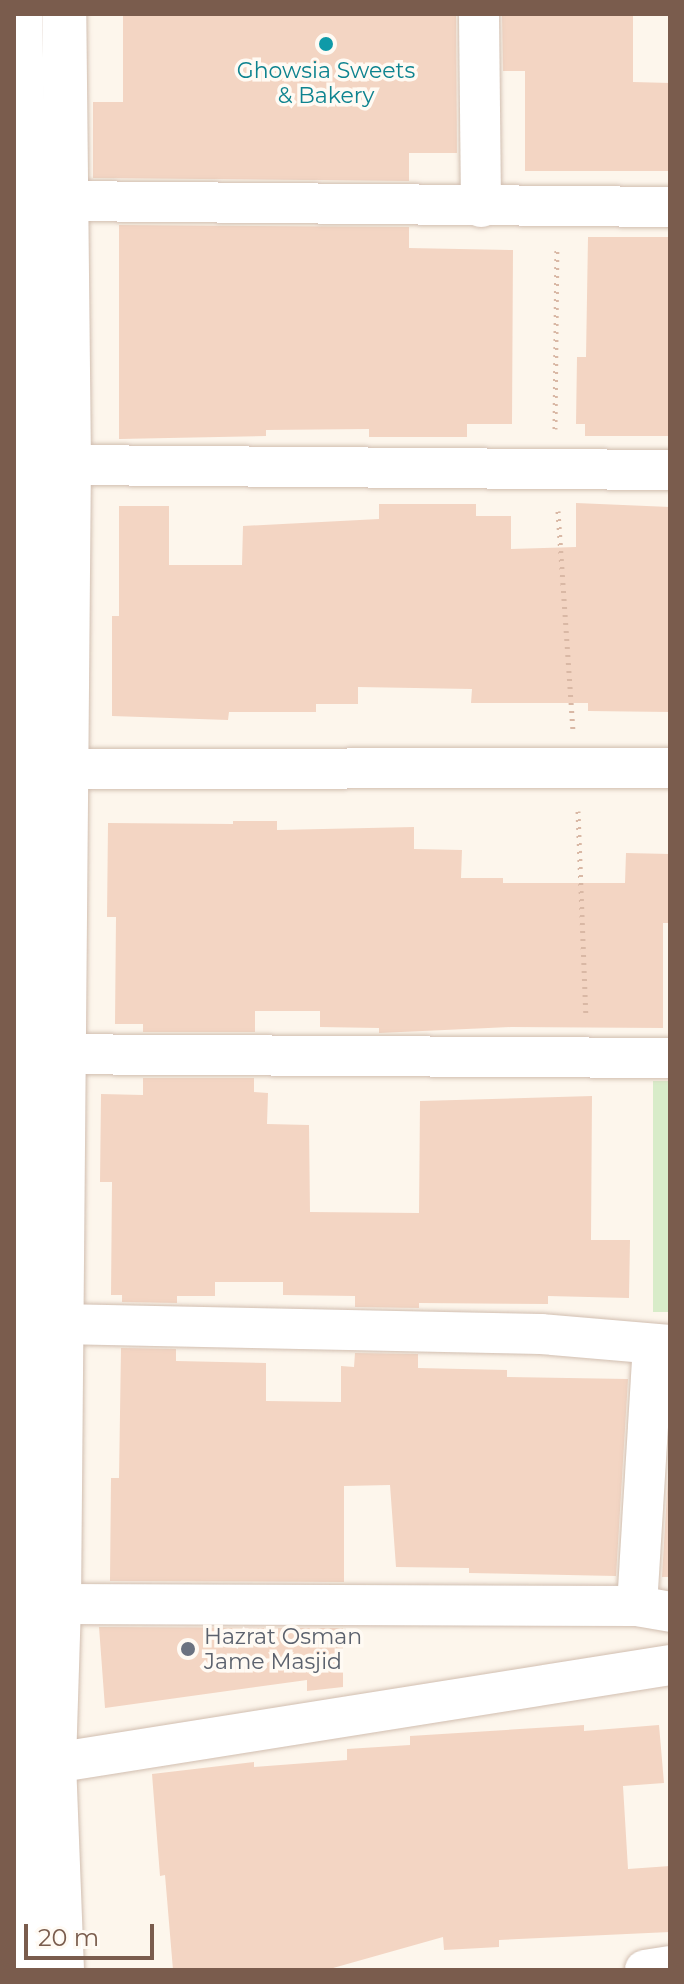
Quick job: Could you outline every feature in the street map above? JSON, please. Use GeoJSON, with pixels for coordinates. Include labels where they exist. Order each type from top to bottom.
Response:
{"type":"FeatureCollection","features":[{"type":"Feature","properties":{"kind":"street"},"geometry":{"type":"LineString","coordinates":[[20,14],[20,578],[45,769]]}},
{"type":"Feature","properties":{"kind":"street"},"geometry":{"type":"LineString","coordinates":[[27,1970],[18,1769],[43,1054],[45,769],[69,465],[64,14]]}},
{"type":"Feature","properties":{"kind":"street"},"geometry":{"type":"LineString","coordinates":[[479,14],[481,207]]}},
{"type":"Feature","properties":{"kind":"street"},"geometry":{"type":"LineString","coordinates":[[66,201],[670,207]]}},
{"type":"Feature","properties":{"kind":"street"},"geometry":{"type":"LineString","coordinates":[[69,465],[670,470]]}},
{"type":"Feature","properties":{"kind":"street"},"geometry":{"type":"LineString","coordinates":[[45,769],[670,768]]}},
{"type":"Feature","properties":{"kind":"street"},"geometry":{"type":"LineString","coordinates":[[43,1054],[670,1058]]}},
{"type":"Feature","properties":{"kind":"street"},"geometry":{"type":"LineString","coordinates":[[43,1054],[59,1324],[59,1604],[54,1763],[62,1970]]}},
{"type":"Feature","properties":{"kind":"street"},"geometry":{"type":"LineString","coordinates":[[59,1324],[541,1334],[661,1345],[654,1609],[59,1604]]}},
{"type":"Feature","properties":{"kind":"street"},"geometry":{"type":"LineString","coordinates":[[54,1763],[670,1665]]}},
{"type":"Feature","properties":{"kind":"street"},"geometry":{"type":"LineString","coordinates":[[645,1970],[670,1966]]}},
{"type":"Feature","properties":{"kind":"path"},"geometry":{"type":"LineString","coordinates":[[558,206],[555,469],[576,768],[587,1057]]}},
{"type":"Feature","properties":{"kind":"green space"},"geometry":{"type":"Polygon","coordinates":[[[653,1081],[670,1081],[670,1312],[653,1312],[653,1081]]]}},
{"type":"Feature","properties":{"kind":"building"},"geometry":{"type":"Polygon","coordinates":[[[123,14],[456,14],[457,153],[409,153],[409,181],[93,178],[93,102],[123,102],[123,14]]]}},
{"type":"Feature","properties":{"kind":"building"},"geometry":{"type":"Polygon","coordinates":[[[502,14],[633,14],[633,82],[670,83],[670,171],[525,171],[525,71],[503,71],[502,14]]]}},
{"type":"Feature","properties":{"kind":"building"},"geometry":{"type":"Polygon","coordinates":[[[119,225],[409,227],[409,248],[513,250],[512,424],[467,424],[467,437],[369,437],[369,429],[266,430],[266,436],[119,439],[119,225]]]}},
{"type":"Feature","properties":{"kind":"building"},"geometry":{"type":"Polygon","coordinates":[[[588,237],[670,237],[670,436],[585,436],[585,424],[576,424],[577,357],[586,357],[588,237]]]}},
{"type":"Feature","properties":{"kind":"building"},"geometry":{"type":"Polygon","coordinates":[[[576,503],[670,507],[670,712],[588,711],[588,703],[471,703],[472,689],[358,687],[358,704],[316,704],[316,712],[229,712],[228,720],[112,716],[112,616],[119,616],[119,506],[169,506],[169,565],[242,565],[243,526],[379,519],[379,504],[476,504],[476,516],[511,516],[511,549],[576,547],[576,503]]]}},
{"type":"Feature","properties":{"kind":"building"},"geometry":{"type":"Polygon","coordinates":[[[233,821],[277,821],[277,830],[414,827],[414,849],[462,850],[461,878],[503,878],[503,883],[625,883],[626,853],[670,854],[670,923],[663,923],[663,1028],[511,1027],[379,1033],[379,1028],[320,1027],[320,1011],[255,1011],[255,1032],[143,1032],[143,1024],[115,1024],[116,917],[107,917],[108,823],[233,824],[233,821]]]}},
{"type":"Feature","properties":{"kind":"building"},"geometry":{"type":"Polygon","coordinates":[[[143,1078],[254,1078],[254,1092],[268,1093],[267,1124],[309,1125],[310,1212],[419,1213],[420,1101],[592,1096],[591,1240],[630,1240],[629,1298],[548,1296],[548,1304],[419,1303],[419,1308],[355,1307],[355,1296],[283,1295],[283,1282],[215,1282],[215,1296],[177,1296],[177,1303],[122,1302],[122,1295],[111,1295],[112,1182],[100,1182],[101,1094],[143,1095],[143,1078]]]}},
{"type":"Feature","properties":{"kind":"building"},"geometry":{"type":"Polygon","coordinates":[[[121,1348],[176,1349],[176,1361],[266,1363],[266,1401],[341,1402],[341,1366],[354,1367],[355,1353],[418,1354],[418,1368],[507,1370],[507,1377],[628,1379],[616,1576],[469,1573],[469,1568],[396,1567],[390,1485],[344,1486],[344,1582],[110,1581],[111,1478],[119,1478],[121,1348]]]}},
{"type":"Feature","properties":{"kind":"building"},"geometry":{"type":"Polygon","coordinates":[[[670,1443],[670,1577],[662,1577],[670,1443]]]}},
{"type":"Feature","properties":{"kind":"building","name":"Hazrat Osman Jame Masjid"},"geometry":{"type":"Polygon","coordinates":[[[99,1627],[343,1628],[343,1687],[307,1691],[307,1680],[105,1708],[99,1627]]]}},
{"type":"Feature","properties":{"kind":"building"},"geometry":{"type":"Polygon","coordinates":[[[584,1725],[584,1731],[659,1725],[664,1783],[623,1786],[628,1869],[670,1866],[670,1932],[499,1940],[499,1947],[444,1950],[443,1937],[326,1970],[173,1970],[165,1875],[160,1876],[152,1774],[254,1762],[254,1767],[347,1760],[347,1749],[410,1745],[410,1736],[584,1725]]]}},
{"type":"Feature","properties":{"kind":"place","name":"Ghowsia Sweets & Bakery"},"geometry":{"type":"Point","coordinates":[326,44]}},
{"type":"Feature","properties":{"kind":"place","name":"Hazrat Osman Jame Masjid"},"geometry":{"type":"Point","coordinates":[188,1649]}}]}
